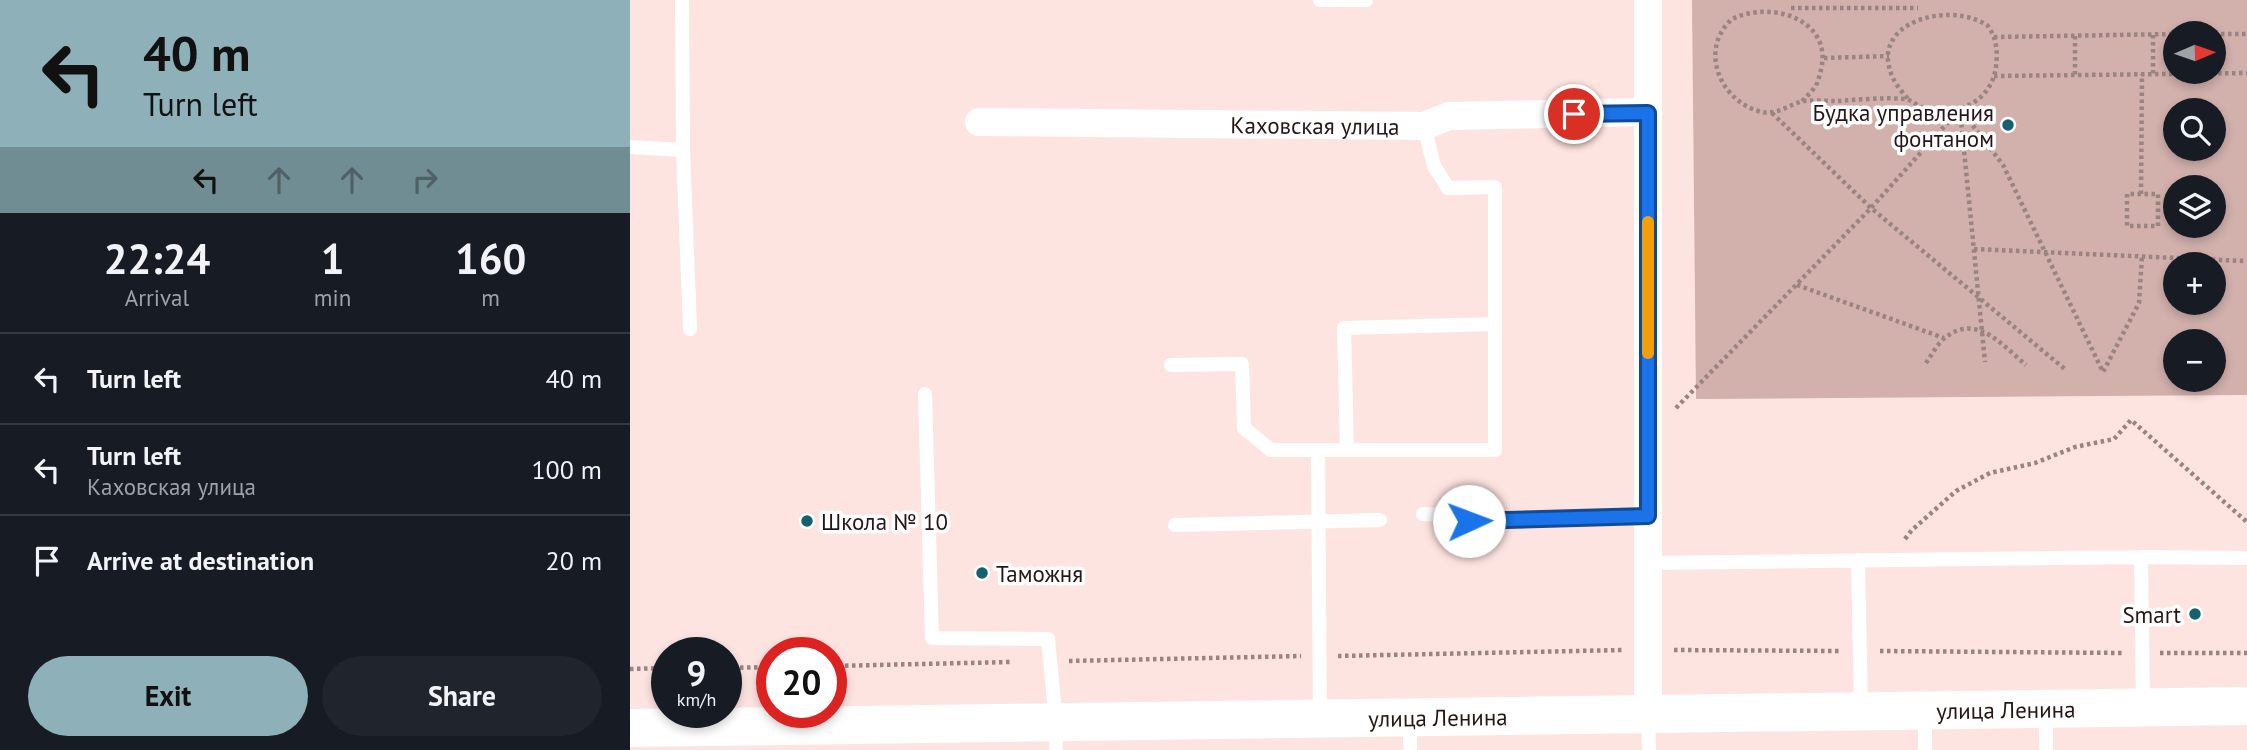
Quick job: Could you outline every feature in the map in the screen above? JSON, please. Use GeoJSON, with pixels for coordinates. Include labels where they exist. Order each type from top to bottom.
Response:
{"type":"FeatureCollection","features":[{"type":"Feature","properties":{"kind":"street"},"geometry":{"type":"LineString","coordinates":[[1648,0],[1649,732]]}},
{"type":"Feature","properties":{"kind":"street","name":"Каховская улица"},"geometry":{"type":"LineString","coordinates":[[979,122],[1424,127],[1449,116],[1648,113]]}},
{"type":"Feature","properties":{"kind":"street","name":"улица Ленина"},"geometry":{"type":"LineString","coordinates":[[630,728],[1056,736],[1320,719],[1410,734],[1649,732],[1861,711],[2247,706]]}},
{"type":"Feature","properties":{"kind":"lane"},"geometry":{"type":"LineString","coordinates":[[682,0],[683,150],[690,329]]}},
{"type":"Feature","properties":{"kind":"lane"},"geometry":{"type":"LineString","coordinates":[[1320,0],[1366,0]]}},
{"type":"Feature","properties":{"kind":"lane"},"geometry":{"type":"LineString","coordinates":[[1171,365],[1242,364],[1244,428],[1272,450],[1495,450],[1495,187],[1448,188],[1434,166],[1424,127]]}},
{"type":"Feature","properties":{"kind":"lane"},"geometry":{"type":"LineString","coordinates":[[630,147],[683,150]]}},
{"type":"Feature","properties":{"kind":"lane"},"geometry":{"type":"LineString","coordinates":[[1347,450],[1345,328],[1495,324]]}},
{"type":"Feature","properties":{"kind":"lane"},"geometry":{"type":"LineString","coordinates":[[925,394],[932,638],[1048,639],[1056,736]]}},
{"type":"Feature","properties":{"kind":"lane"},"geometry":{"type":"LineString","coordinates":[[1318,450],[1320,719]]}},
{"type":"Feature","properties":{"kind":"lane"},"geometry":{"type":"LineString","coordinates":[[1423,514],[1447,514],[1469,521],[1648,516]]}},
{"type":"Feature","properties":{"kind":"lane"},"geometry":{"type":"LineString","coordinates":[[1175,525],[1380,520]]}},
{"type":"Feature","properties":{"kind":"lane"},"geometry":{"type":"LineString","coordinates":[[2141,557],[2143,707]]}},
{"type":"Feature","properties":{"kind":"lane"},"geometry":{"type":"LineString","coordinates":[[1648,563],[2247,558]]}},
{"type":"Feature","properties":{"kind":"lane"},"geometry":{"type":"LineString","coordinates":[[1858,560],[1861,711]]}},
{"type":"Feature","properties":{"kind":"lane"},"geometry":{"type":"LineString","coordinates":[[2046,708],[2046,750]]}},
{"type":"Feature","properties":{"kind":"lane"},"geometry":{"type":"LineString","coordinates":[[1925,710],[1925,750]]}},
{"type":"Feature","properties":{"kind":"path"},"geometry":{"type":"LineString","coordinates":[[1760,5],[1751,7],[1731,19],[1720,36],[1715,55],[1720,80],[1730,96],[1758,111],[1771,113],[1802,101],[1817,84],[1824,58],[1821,40],[1810,23],[1791,8]]}},
{"type":"Feature","properties":{"kind":"path"},"geometry":{"type":"LineString","coordinates":[[1780,6],[1919,8],[1930,5]]}},
{"type":"Feature","properties":{"kind":"path"},"geometry":{"type":"LineString","coordinates":[[1911,14],[1919,8]]}},
{"type":"Feature","properties":{"kind":"path"},"geometry":{"type":"LineString","coordinates":[[1648,436],[1871,208],[1960,109],[1983,95],[1994,76],[1998,55],[1994,37],[1984,21],[1972,12]]}},
{"type":"Feature","properties":{"kind":"path"},"geometry":{"type":"LineString","coordinates":[[1903,20],[1893,37],[1889,56],[1892,77],[1908,99],[1925,109],[1944,112],[1960,109]]}},
{"type":"Feature","properties":{"kind":"path"},"geometry":{"type":"LineString","coordinates":[[2226,34],[2247,34]]}},
{"type":"Feature","properties":{"kind":"path"},"geometry":{"type":"LineString","coordinates":[[2153,35],[2153,74]]}},
{"type":"Feature","properties":{"kind":"path"},"geometry":{"type":"LineString","coordinates":[[1994,37],[2163,35]]}},
{"type":"Feature","properties":{"kind":"path"},"geometry":{"type":"LineString","coordinates":[[2075,36],[2075,75]]}},
{"type":"Feature","properties":{"kind":"path"},"geometry":{"type":"LineString","coordinates":[[1824,58],[1889,56]]}},
{"type":"Feature","properties":{"kind":"path"},"geometry":{"type":"LineString","coordinates":[[2226,73],[2247,73]]}},
{"type":"Feature","properties":{"kind":"path"},"geometry":{"type":"LineString","coordinates":[[2141,194],[2142,74]]}},
{"type":"Feature","properties":{"kind":"path"},"geometry":{"type":"LineString","coordinates":[[1994,76],[2163,74]]}},
{"type":"Feature","properties":{"kind":"path"},"geometry":{"type":"LineString","coordinates":[[1802,101],[1908,99]]}},
{"type":"Feature","properties":{"kind":"path"},"geometry":{"type":"LineString","coordinates":[[1960,109],[1985,362]]}},
{"type":"Feature","properties":{"kind":"path"},"geometry":{"type":"LineString","coordinates":[[1960,109],[2003,165],[2103,372],[2139,303],[2142,256]]}},
{"type":"Feature","properties":{"kind":"path"},"geometry":{"type":"LineString","coordinates":[[1771,113],[1871,208],[2066,370]]}},
{"type":"Feature","properties":{"kind":"path"},"geometry":{"type":"LineString","coordinates":[[2127,194],[2141,194],[2158,194],[2158,226],[2127,226],[2127,194]]}},
{"type":"Feature","properties":{"kind":"path"},"geometry":{"type":"LineString","coordinates":[[1974,249],[2244,261]]}},
{"type":"Feature","properties":{"kind":"path"},"geometry":{"type":"LineString","coordinates":[[1796,285],[1944,338]]}},
{"type":"Feature","properties":{"kind":"path"},"geometry":{"type":"LineString","coordinates":[[1926,363],[1944,338],[1975,328],[1982,330],[2026,365]]}},
{"type":"Feature","properties":{"kind":"path"},"geometry":{"type":"LineString","coordinates":[[1891,560],[1912,530],[1956,491],[1990,473],[2035,463],[2075,447],[2114,439],[2131,420],[2247,522]]}},
{"type":"Feature","properties":{"kind":"path"},"geometry":{"type":"LineString","coordinates":[[1329,656],[1648,649],[2247,653]]}},
{"type":"Feature","properties":{"kind":"path"},"geometry":{"type":"LineString","coordinates":[[1066,661],[1302,656]]}},
{"type":"Feature","properties":{"kind":"path"},"geometry":{"type":"LineString","coordinates":[[847,666],[1011,662]]}},
{"type":"Feature","properties":{"kind":"path"},"geometry":{"type":"LineString","coordinates":[[630,669],[651,668]]}},
{"type":"Feature","properties":{"kind":"shaded area"},"geometry":{"type":"Polygon","coordinates":[[[1692,0],[2247,0],[2247,395],[1696,399],[1692,0]]]}},
{"type":"Feature","properties":{"kind":"slow traffic"},"geometry":{"type":"LineString","coordinates":[[1648,222],[1648,353]]}},
{"type":"Feature","properties":{"kind":"place","name":"Будка управления фонтаном"},"geometry":{"type":"Point","coordinates":[2008,125]}},
{"type":"Feature","properties":{"kind":"place","name":"Школа № 10"},"geometry":{"type":"Point","coordinates":[807,521]}},
{"type":"Feature","properties":{"kind":"place","name":"Таможня"},"geometry":{"type":"Point","coordinates":[982,573]}},
{"type":"Feature","properties":{"kind":"place","name":"Smart"},"geometry":{"type":"Point","coordinates":[2195,614]}},
{"type":"Feature","properties":{"kind":"route"},"geometry":{"type":"LineString","coordinates":[[1469,521],[1648,516],[1648,113],[1574,114]]}}]}
